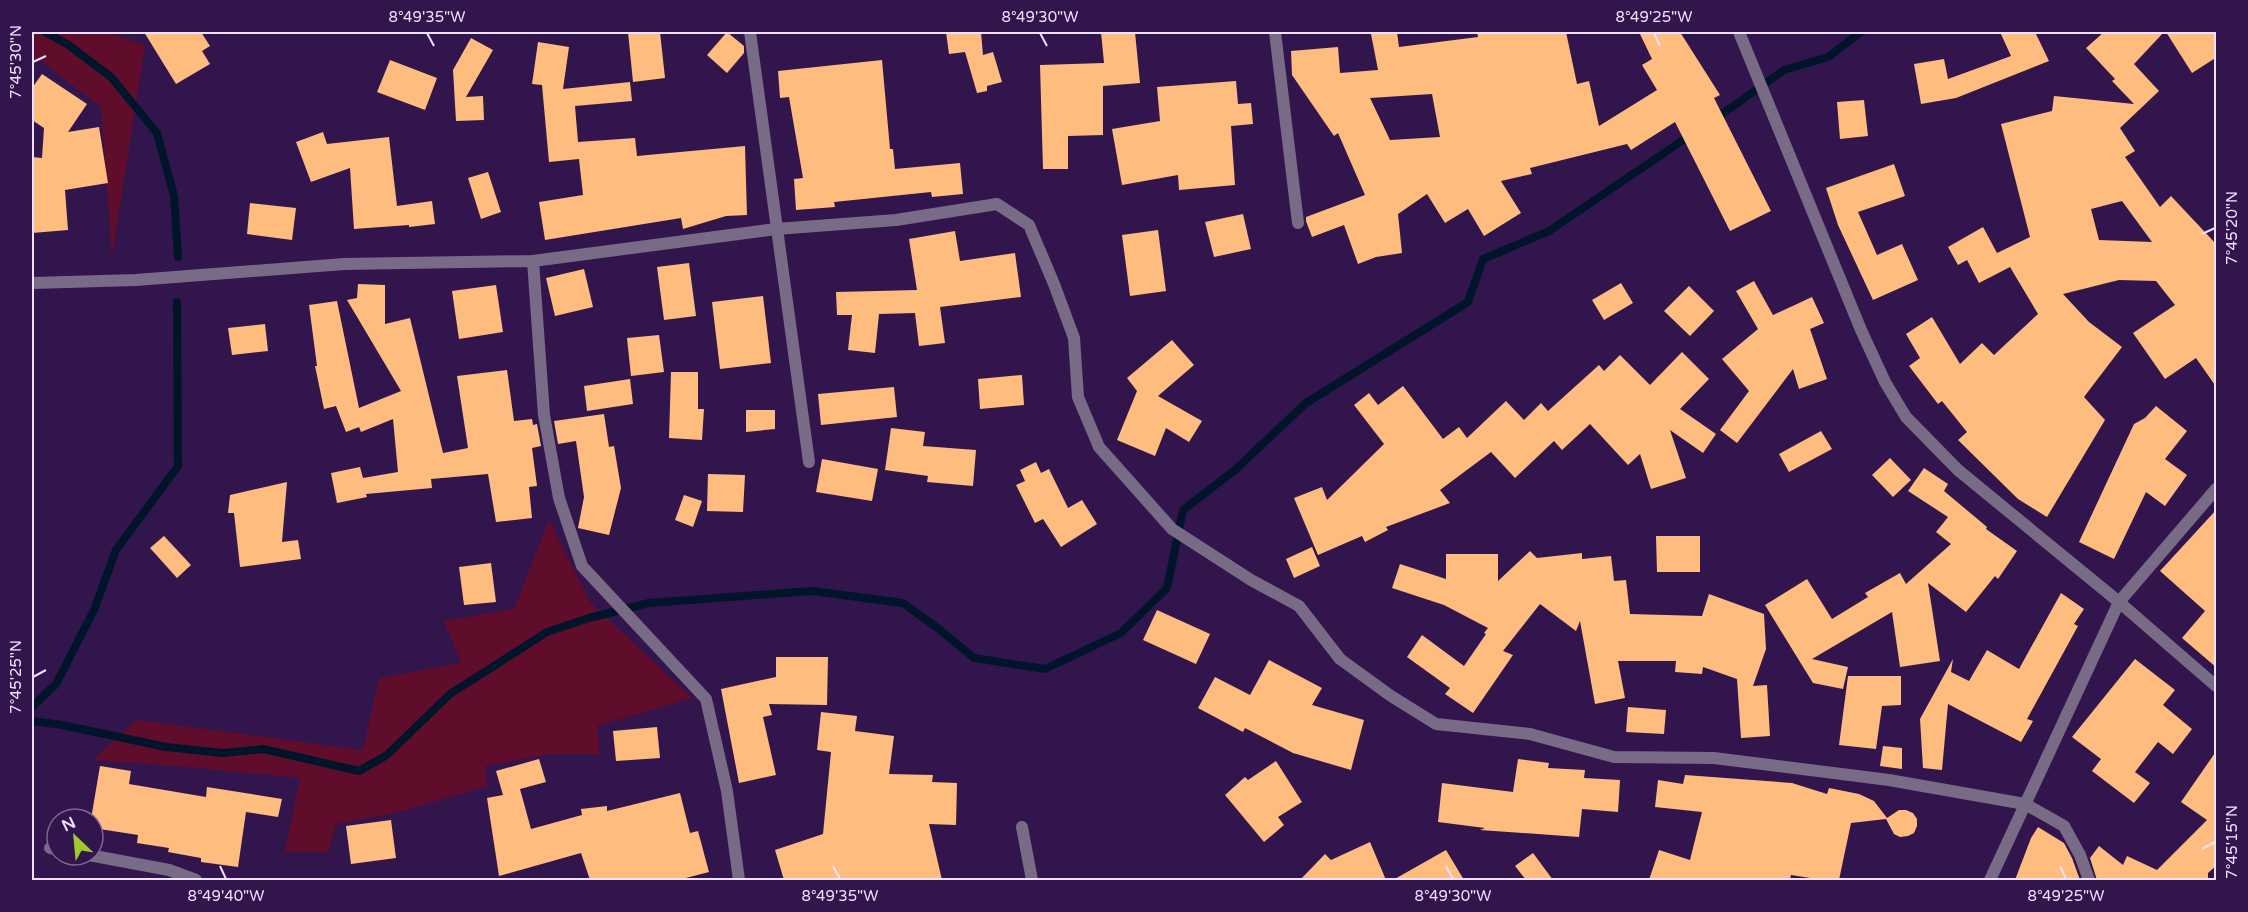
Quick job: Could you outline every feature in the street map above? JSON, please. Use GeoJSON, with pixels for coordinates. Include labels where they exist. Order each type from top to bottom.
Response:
{"type":"FeatureCollection","features":[{"type":"Feature","properties":{"kind":"street"},"geometry":{"type":"LineString","coordinates":[[750,32],[809,462]]}},
{"type":"Feature","properties":{"kind":"street"},"geometry":{"type":"LineString","coordinates":[[1275,32],[1298,223]]}},
{"type":"Feature","properties":{"kind":"street"},"geometry":{"type":"LineString","coordinates":[[1739,32],[1861,330],[1885,382],[1906,417],[1958,470],[2217,686]]}},
{"type":"Feature","properties":{"kind":"street"},"geometry":{"type":"LineString","coordinates":[[32,283],[136,280],[344,264],[533,261],[776,230],[896,220],[997,204],[1029,225],[1054,284],[1074,338],[1078,397],[1099,447],[1172,529],[1251,580],[1299,606],[1340,659],[1391,696],[1436,724],[1530,734],[1614,757],[1714,758],[1889,780],[2025,804],[2064,826],[2080,855],[2089,880]]}},
{"type":"Feature","properties":{"kind":"street"},"geometry":{"type":"LineString","coordinates":[[533,261],[544,415],[559,498],[582,566],[706,699],[727,792],[739,880]]}},
{"type":"Feature","properties":{"kind":"street"},"geometry":{"type":"LineString","coordinates":[[1990,880],[2120,603],[2217,489]]}},
{"type":"Feature","properties":{"kind":"street"},"geometry":{"type":"LineString","coordinates":[[1022,827],[1032,880]]}},
{"type":"Feature","properties":{"kind":"street"},"geometry":{"type":"LineString","coordinates":[[105,858],[169,870],[196,880]]}},
{"type":"Feature","properties":{"kind":"shaded area"},"geometry":{"type":"Polygon","coordinates":[[[32,32],[106,32],[145,45],[112,257],[101,107],[37,58],[32,71],[32,32]]]}},
{"type":"Feature","properties":{"kind":"shaded area"},"geometry":{"type":"Polygon","coordinates":[[[549,520],[590,602],[692,698],[597,726],[600,754],[551,754],[485,766],[488,786],[395,813],[336,824],[328,852],[285,852],[300,778],[93,760],[136,720],[363,750],[379,678],[461,663],[444,621],[514,609],[549,520]]]}},
{"type":"Feature","properties":{"kind":"building"},"geometry":{"type":"Polygon","coordinates":[[[144,32],[201,32],[210,46],[202,51],[210,64],[176,84],[144,32]]]}},
{"type":"Feature","properties":{"kind":"building"},"geometry":{"type":"Polygon","coordinates":[[[628,32],[660,32],[665,78],[633,82],[628,32]]]}},
{"type":"Feature","properties":{"kind":"building"},"geometry":{"type":"Polygon","coordinates":[[[727,32],[744,46],[744,53],[727,73],[707,55],[727,32]]]}},
{"type":"Feature","properties":{"kind":"building"},"geometry":{"type":"Polygon","coordinates":[[[946,32],[981,32],[983,55],[993,52],[1002,82],[987,86],[987,91],[977,93],[965,52],[949,54],[946,32]]]}},
{"type":"Feature","properties":{"kind":"building"},"geometry":{"type":"Polygon","coordinates":[[[1101,32],[1135,32],[1140,83],[1103,86],[1103,135],[1068,136],[1068,169],[1043,169],[1040,65],[1104,63],[1101,32]]]}},
{"type":"Feature","properties":{"kind":"building"},"geometry":{"type":"Polygon","coordinates":[[[1397,32],[1399,47],[1478,37],[1477,32],[1566,32],[1577,84],[1589,81],[1599,126],[1657,90],[1642,65],[1652,59],[1639,32],[1680,32],[1720,95],[1714,98],[1771,211],[1730,231],[1675,122],[1631,150],[1627,144],[1530,168],[1532,174],[1501,181],[1521,213],[1484,236],[1468,209],[1445,223],[1427,194],[1398,214],[1402,253],[1376,257],[1358,264],[1344,225],[1312,237],[1306,221],[1306,217],[1365,195],[1338,133],[1334,136],[1292,75],[1291,51],[1338,47],[1340,73],[1378,70],[1371,34],[1397,32]],[[1432,94],[1370,98],[1390,140],[1440,137],[1432,94]]]}},
{"type":"Feature","properties":{"kind":"building"},"geometry":{"type":"Polygon","coordinates":[[[2000,32],[2035,32],[2049,61],[1956,98],[1921,104],[1914,64],[1944,59],[1948,79],[2011,56],[2000,32]]]}},
{"type":"Feature","properties":{"kind":"building"},"geometry":{"type":"Polygon","coordinates":[[[2104,32],[2164,32],[2134,64],[2159,91],[2120,128],[2135,151],[2125,157],[2160,207],[2171,196],[2217,245],[2217,388],[2196,358],[2165,379],[2133,333],[2175,305],[2156,281],[2119,280],[2063,294],[2089,322],[2122,347],[2084,397],[2105,420],[2047,517],[2018,499],[1958,440],[1967,432],[1942,401],[1938,404],[1909,366],[1920,358],[1906,334],[1932,317],[1960,364],[1982,343],[1994,355],[2038,314],[2010,267],[1979,283],[1967,260],[1958,265],[1948,247],[1983,227],[1997,253],[2030,237],[2001,124],[2052,111],[2054,96],[2134,104],[2112,81],[2115,79],[2086,48],[2104,32]],[[2122,201],[2091,209],[2099,240],[2152,242],[2122,201]]]}},
{"type":"Feature","properties":{"kind":"building"},"geometry":{"type":"Polygon","coordinates":[[[2166,32],[2217,32],[2217,57],[2192,73],[2166,32]]]}},
{"type":"Feature","properties":{"kind":"building"},"geometry":{"type":"Polygon","coordinates":[[[471,38],[493,50],[466,97],[483,96],[484,120],[456,121],[453,70],[471,38]]]}},
{"type":"Feature","properties":{"kind":"building"},"geometry":{"type":"Polygon","coordinates":[[[538,42],[569,47],[563,89],[630,82],[632,101],[575,106],[578,142],[635,138],[637,156],[745,146],[747,215],[726,216],[683,229],[681,218],[545,240],[539,202],[583,195],[579,159],[549,162],[542,85],[532,84],[538,42]]]}},
{"type":"Feature","properties":{"kind":"building"},"geometry":{"type":"Polygon","coordinates":[[[390,60],[437,78],[425,110],[377,92],[390,60]]]}},
{"type":"Feature","properties":{"kind":"building"},"geometry":{"type":"Polygon","coordinates":[[[882,60],[890,149],[893,149],[895,169],[960,163],[963,194],[932,197],[931,192],[834,202],[835,207],[796,210],[794,179],[803,178],[789,97],[780,98],[778,71],[882,60]]]}},
{"type":"Feature","properties":{"kind":"building"},"geometry":{"type":"Polygon","coordinates":[[[42,74],[87,104],[68,132],[99,127],[108,183],[65,190],[68,230],[32,233],[32,157],[42,158],[44,128],[32,120],[32,88],[42,74]]]}},
{"type":"Feature","properties":{"kind":"building"},"geometry":{"type":"Polygon","coordinates":[[[1236,81],[1238,104],[1251,103],[1253,124],[1231,126],[1235,185],[1179,190],[1178,175],[1122,185],[1112,129],[1160,121],[1157,87],[1236,81]]]}},
{"type":"Feature","properties":{"kind":"building"},"geometry":{"type":"Polygon","coordinates":[[[1864,100],[1868,136],[1840,139],[1837,102],[1864,100]]]}},
{"type":"Feature","properties":{"kind":"building"},"geometry":{"type":"Polygon","coordinates":[[[323,132],[327,144],[389,137],[397,206],[432,201],[435,224],[354,229],[350,168],[311,182],[296,142],[323,132]]]}},
{"type":"Feature","properties":{"kind":"building"},"geometry":{"type":"Polygon","coordinates":[[[1894,164],[1905,196],[1858,212],[1877,255],[1902,244],[1918,280],[1873,300],[1838,225],[1826,188],[1894,164]]]}},
{"type":"Feature","properties":{"kind":"building"},"geometry":{"type":"Polygon","coordinates":[[[488,172],[501,212],[481,219],[468,178],[488,172]]]}},
{"type":"Feature","properties":{"kind":"building"},"geometry":{"type":"Polygon","coordinates":[[[250,203],[296,208],[292,240],[247,234],[250,203]]]}},
{"type":"Feature","properties":{"kind":"building"},"geometry":{"type":"Polygon","coordinates":[[[1243,214],[1251,249],[1214,257],[1205,222],[1243,214]]]}},
{"type":"Feature","properties":{"kind":"building"},"geometry":{"type":"Polygon","coordinates":[[[1158,230],[1166,291],[1130,296],[1122,235],[1158,230]]]}},
{"type":"Feature","properties":{"kind":"building"},"geometry":{"type":"Polygon","coordinates":[[[955,231],[960,261],[1015,253],[1021,297],[940,307],[945,343],[919,346],[915,313],[879,314],[875,353],[848,350],[852,315],[837,315],[836,292],[917,290],[909,239],[955,231]]]}},
{"type":"Feature","properties":{"kind":"building"},"geometry":{"type":"Polygon","coordinates":[[[689,263],[696,316],[664,320],[657,267],[689,263]]]}},
{"type":"Feature","properties":{"kind":"building"},"geometry":{"type":"Polygon","coordinates":[[[584,269],[593,307],[555,316],[546,278],[584,269]]]}},
{"type":"Feature","properties":{"kind":"building"},"geometry":{"type":"Polygon","coordinates":[[[1754,281],[1773,315],[1812,297],[1824,323],[1810,329],[1827,379],[1799,389],[1793,369],[1737,443],[1720,430],[1749,391],[1722,359],[1758,329],[1736,291],[1754,281]]]}},
{"type":"Feature","properties":{"kind":"building"},"geometry":{"type":"Polygon","coordinates":[[[1621,283],[1633,303],[1604,320],[1592,300],[1621,283]]]}},
{"type":"Feature","properties":{"kind":"building"},"geometry":{"type":"Polygon","coordinates":[[[358,284],[385,285],[385,324],[410,318],[443,453],[468,448],[457,376],[507,370],[514,421],[532,419],[533,425],[537,424],[541,446],[532,448],[537,486],[529,487],[532,518],[496,522],[488,474],[431,479],[432,488],[366,494],[367,497],[337,503],[331,473],[360,467],[363,478],[398,472],[393,419],[361,432],[359,427],[346,432],[336,406],[324,409],[315,366],[317,366],[309,305],[337,301],[359,408],[401,391],[347,300],[357,298],[358,284]]]}},
{"type":"Feature","properties":{"kind":"building"},"geometry":{"type":"Polygon","coordinates":[[[496,285],[503,332],[459,339],[452,291],[496,285]]]}},
{"type":"Feature","properties":{"kind":"building"},"geometry":{"type":"Polygon","coordinates":[[[1689,286],[1714,311],[1690,336],[1664,311],[1689,286]]]}},
{"type":"Feature","properties":{"kind":"building"},"geometry":{"type":"Polygon","coordinates":[[[763,296],[771,363],[720,369],[712,302],[763,296]]]}},
{"type":"Feature","properties":{"kind":"building"},"geometry":{"type":"Polygon","coordinates":[[[265,324],[268,351],[232,355],[228,328],[265,324]]]}},
{"type":"Feature","properties":{"kind":"building"},"geometry":{"type":"Polygon","coordinates":[[[659,335],[664,372],[631,376],[627,338],[659,335]]]}},
{"type":"Feature","properties":{"kind":"building"},"geometry":{"type":"Polygon","coordinates":[[[1172,340],[1194,365],[1158,396],[1202,421],[1189,442],[1166,428],[1155,456],[1117,440],[1137,391],[1127,378],[1172,340]]]}},
{"type":"Feature","properties":{"kind":"building"},"geometry":{"type":"Polygon","coordinates":[[[1682,352],[1709,379],[1680,409],[1716,434],[1703,453],[1670,430],[1686,478],[1651,489],[1640,454],[1628,465],[1590,424],[1562,450],[1554,441],[1515,478],[1491,452],[1440,490],[1450,503],[1386,527],[1388,530],[1365,542],[1362,536],[1318,555],[1294,498],[1322,487],[1327,500],[1384,444],[1354,405],[1369,393],[1378,405],[1403,386],[1443,439],[1459,427],[1467,438],[1506,401],[1524,420],[1541,403],[1548,411],[1599,365],[1604,371],[1620,355],[1650,385],[1682,352]]]}},
{"type":"Feature","properties":{"kind":"building"},"geometry":{"type":"Polygon","coordinates":[[[671,372],[698,372],[698,409],[704,409],[702,440],[669,438],[671,372]]]}},
{"type":"Feature","properties":{"kind":"building"},"geometry":{"type":"Polygon","coordinates":[[[1022,375],[1024,405],[980,409],[978,379],[1022,375]]]}},
{"type":"Feature","properties":{"kind":"building"},"geometry":{"type":"Polygon","coordinates":[[[630,379],[633,404],[587,411],[584,386],[630,379]]]}},
{"type":"Feature","properties":{"kind":"building"},"geometry":{"type":"Polygon","coordinates":[[[894,387],[897,417],[821,425],[818,394],[894,387]]]}},
{"type":"Feature","properties":{"kind":"building"},"geometry":{"type":"Polygon","coordinates":[[[2156,406],[2187,431],[2165,459],[2187,475],[2165,506],[2146,492],[2114,559],[2079,542],[2134,424],[2145,418],[2156,406]]]}},
{"type":"Feature","properties":{"kind":"building"},"geometry":{"type":"Polygon","coordinates":[[[746,410],[775,410],[775,429],[746,432],[746,410]]]}},
{"type":"Feature","properties":{"kind":"building"},"geometry":{"type":"Polygon","coordinates":[[[604,414],[609,447],[614,446],[621,488],[609,535],[578,528],[584,497],[576,441],[558,444],[554,421],[604,414]]]}},
{"type":"Feature","properties":{"kind":"building"},"geometry":{"type":"Polygon","coordinates":[[[891,428],[925,432],[923,446],[976,450],[973,486],[927,482],[928,476],[885,470],[891,428]]]}},
{"type":"Feature","properties":{"kind":"building"},"geometry":{"type":"Polygon","coordinates":[[[1821,431],[1832,449],[1789,472],[1779,454],[1821,431]]]}},
{"type":"Feature","properties":{"kind":"building"},"geometry":{"type":"Polygon","coordinates":[[[1890,458],[1911,480],[1893,497],[1872,475],[1890,458]]]}},
{"type":"Feature","properties":{"kind":"building"},"geometry":{"type":"Polygon","coordinates":[[[822,459],[878,469],[872,501],[816,492],[822,459]]]}},
{"type":"Feature","properties":{"kind":"building"},"geometry":{"type":"Polygon","coordinates":[[[1036,462],[1041,473],[1049,469],[1068,508],[1082,500],[1097,524],[1061,547],[1043,519],[1035,523],[1016,485],[1025,481],[1020,470],[1036,462]]]}},
{"type":"Feature","properties":{"kind":"building"},"geometry":{"type":"Polygon","coordinates":[[[1924,468],[1948,484],[1944,491],[1987,527],[1986,529],[2017,551],[1998,579],[1995,576],[1966,612],[1928,583],[1940,661],[1900,667],[1892,612],[1812,659],[1848,667],[1843,689],[1813,683],[1765,605],[1807,579],[1832,619],[1868,597],[1865,593],[1900,573],[1906,584],[1951,544],[1936,532],[1948,517],[1908,491],[1924,468]]]}},
{"type":"Feature","properties":{"kind":"building"},"geometry":{"type":"Polygon","coordinates":[[[708,474],[745,475],[743,512],[707,511],[708,474]]]}},
{"type":"Feature","properties":{"kind":"building"},"geometry":{"type":"Polygon","coordinates":[[[287,482],[282,542],[298,540],[301,559],[240,567],[234,513],[228,513],[230,495],[287,482]]]}},
{"type":"Feature","properties":{"kind":"building"},"geometry":{"type":"Polygon","coordinates":[[[684,495],[702,501],[693,527],[675,520],[684,495]]]}},
{"type":"Feature","properties":{"kind":"building"},"geometry":{"type":"Polygon","coordinates":[[[2217,509],[2217,668],[2182,638],[2205,611],[2160,571],[2217,509]]]}},
{"type":"Feature","properties":{"kind":"building"},"geometry":{"type":"Polygon","coordinates":[[[164,536],[191,565],[177,578],[150,548],[164,536]]]}},
{"type":"Feature","properties":{"kind":"building"},"geometry":{"type":"Polygon","coordinates":[[[1656,536],[1700,536],[1700,572],[1657,572],[1656,536]]]}},
{"type":"Feature","properties":{"kind":"building"},"geometry":{"type":"Polygon","coordinates":[[[1312,547],[1320,566],[1294,578],[1286,559],[1312,547]]]}},
{"type":"Feature","properties":{"kind":"building"},"geometry":{"type":"Polygon","coordinates":[[[1530,551],[1537,558],[1582,553],[1582,559],[1611,556],[1614,581],[1626,580],[1630,614],[1702,616],[1709,594],[1764,614],[1766,649],[1753,686],[1767,685],[1770,736],[1741,738],[1737,679],[1703,667],[1702,674],[1675,672],[1676,661],[1618,661],[1625,698],[1595,704],[1580,621],[1576,631],[1540,604],[1503,651],[1513,655],[1473,713],[1445,694],[1450,688],[1407,657],[1422,635],[1464,666],[1488,628],[1444,605],[1392,588],[1400,564],[1446,579],[1446,554],[1498,554],[1498,581],[1530,551]]]}},
{"type":"Feature","properties":{"kind":"building"},"geometry":{"type":"Polygon","coordinates":[[[491,563],[496,602],[464,605],[459,567],[491,563]]]}},
{"type":"Feature","properties":{"kind":"building"},"geometry":{"type":"Polygon","coordinates":[[[2061,593],[2084,609],[2074,624],[2078,626],[2027,719],[2033,721],[2021,742],[1948,704],[1942,770],[1923,768],[1920,719],[1953,659],[1951,672],[1969,681],[1987,650],[2019,669],[2061,593]]]}},
{"type":"Feature","properties":{"kind":"building"},"geometry":{"type":"Polygon","coordinates":[[[1157,610],[1210,634],[1196,664],[1143,640],[1157,610]]]}},
{"type":"Feature","properties":{"kind":"building"},"geometry":{"type":"Polygon","coordinates":[[[776,657],[828,657],[827,705],[769,704],[772,715],[763,717],[776,775],[739,783],[721,689],[776,677],[776,657]]]}},
{"type":"Feature","properties":{"kind":"building"},"geometry":{"type":"Polygon","coordinates":[[[2135,659],[2175,690],[2163,705],[2192,729],[2173,754],[2158,742],[2135,772],[2150,783],[2134,803],[2092,771],[2101,759],[2072,737],[2135,659]]]}},
{"type":"Feature","properties":{"kind":"building"},"geometry":{"type":"Polygon","coordinates":[[[1269,660],[1322,688],[1312,705],[1364,720],[1351,770],[1293,753],[1245,728],[1243,732],[1198,708],[1215,677],[1250,695],[1269,660]]]}},
{"type":"Feature","properties":{"kind":"building"},"geometry":{"type":"Polygon","coordinates":[[[1848,676],[1901,676],[1901,705],[1882,706],[1876,749],[1839,745],[1848,676]]]}},
{"type":"Feature","properties":{"kind":"building"},"geometry":{"type":"Polygon","coordinates":[[[1628,707],[1666,710],[1664,734],[1626,732],[1628,707]]]}},
{"type":"Feature","properties":{"kind":"building"},"geometry":{"type":"Polygon","coordinates":[[[821,712],[857,716],[855,731],[894,736],[889,774],[933,775],[932,782],[957,783],[956,825],[929,824],[942,880],[784,880],[775,850],[823,834],[831,752],[817,750],[821,712]]]}},
{"type":"Feature","properties":{"kind":"building"},"geometry":{"type":"Polygon","coordinates":[[[657,727],[660,758],[616,761],[613,731],[657,727]]]}},
{"type":"Feature","properties":{"kind":"building"},"geometry":{"type":"Polygon","coordinates":[[[1883,746],[1902,748],[1902,769],[1880,766],[1883,746]]]}},
{"type":"Feature","properties":{"kind":"building"},"geometry":{"type":"Polygon","coordinates":[[[2217,750],[2217,865],[2208,873],[2208,880],[2097,880],[2090,858],[2099,846],[2123,865],[2127,856],[2157,870],[2207,820],[2181,802],[2217,750]]]}},
{"type":"Feature","properties":{"kind":"building"},"geometry":{"type":"Polygon","coordinates":[[[539,759],[546,782],[520,789],[531,829],[582,815],[581,809],[607,806],[607,811],[680,793],[690,833],[698,831],[709,872],[678,880],[590,880],[581,853],[499,876],[487,798],[503,795],[496,771],[539,759]]]}},
{"type":"Feature","properties":{"kind":"building"},"geometry":{"type":"Polygon","coordinates":[[[1518,759],[1549,763],[1548,768],[1585,770],[1584,778],[1620,780],[1618,812],[1582,809],[1579,837],[1480,830],[1485,828],[1438,822],[1442,783],[1513,792],[1518,759]]]}},
{"type":"Feature","properties":{"kind":"building"},"geometry":{"type":"Polygon","coordinates":[[[1276,761],[1302,802],[1278,817],[1284,825],[1264,842],[1225,795],[1245,777],[1248,780],[1276,761]]]}},
{"type":"Feature","properties":{"kind":"building"},"geometry":{"type":"Polygon","coordinates":[[[100,766],[131,771],[129,784],[206,797],[207,787],[282,799],[278,817],[246,812],[238,867],[201,862],[201,858],[168,852],[169,848],[137,843],[138,835],[105,830],[105,807],[93,807],[100,766]]]}},
{"type":"Feature","properties":{"kind":"building"},"geometry":{"type":"Polygon","coordinates":[[[1685,775],[1792,783],[1827,794],[1829,788],[1859,794],[1874,801],[1887,818],[1899,810],[1913,813],[1917,819],[1917,826],[1914,833],[1900,837],[1894,834],[1886,819],[1851,823],[1839,880],[1791,875],[1790,880],[1649,880],[1659,850],[1690,860],[1702,812],[1655,807],[1658,780],[1683,784],[1685,775]]]}},
{"type":"Feature","properties":{"kind":"building"},"geometry":{"type":"Polygon","coordinates":[[[391,820],[396,858],[351,864],[346,826],[391,820]]]}},
{"type":"Feature","properties":{"kind":"building"},"geometry":{"type":"Polygon","coordinates":[[[2038,827],[2064,843],[2080,880],[2015,880],[2031,838],[2038,827]]]}},
{"type":"Feature","properties":{"kind":"building"},"geometry":{"type":"Polygon","coordinates":[[[1370,842],[1386,880],[1300,880],[1325,854],[1331,860],[1370,842]]]}},
{"type":"Feature","properties":{"kind":"building"},"geometry":{"type":"Polygon","coordinates":[[[1446,850],[1464,880],[1393,880],[1423,863],[1446,850]]]}},
{"type":"Feature","properties":{"kind":"building"},"geometry":{"type":"Polygon","coordinates":[[[1533,853],[1553,880],[1526,880],[1515,866],[1533,853]]]}},
{"type":"Feature","properties":{"kind":"waterway"},"geometry":{"type":"LineString","coordinates":[[45,32],[67,44],[111,77],[157,133],[174,196],[178,257]]}},
{"type":"Feature","properties":{"kind":"waterway"},"geometry":{"type":"LineString","coordinates":[[1715,119],[1784,70],[1828,57],[1861,32]]}},
{"type":"Feature","properties":{"kind":"waterway"},"geometry":{"type":"LineString","coordinates":[[32,721],[166,747],[223,753],[263,749],[359,771],[387,755],[450,694],[547,632],[589,618],[649,603],[812,591],[903,603],[974,658],[1045,669],[1121,633],[1167,588],[1183,510],[1235,470],[1306,403],[1468,302],[1483,259],[1549,231],[1692,134]]}},
{"type":"Feature","properties":{"kind":"waterway"},"geometry":{"type":"LineString","coordinates":[[32,707],[56,684],[94,610],[116,550],[178,466],[177,302]]}}]}
